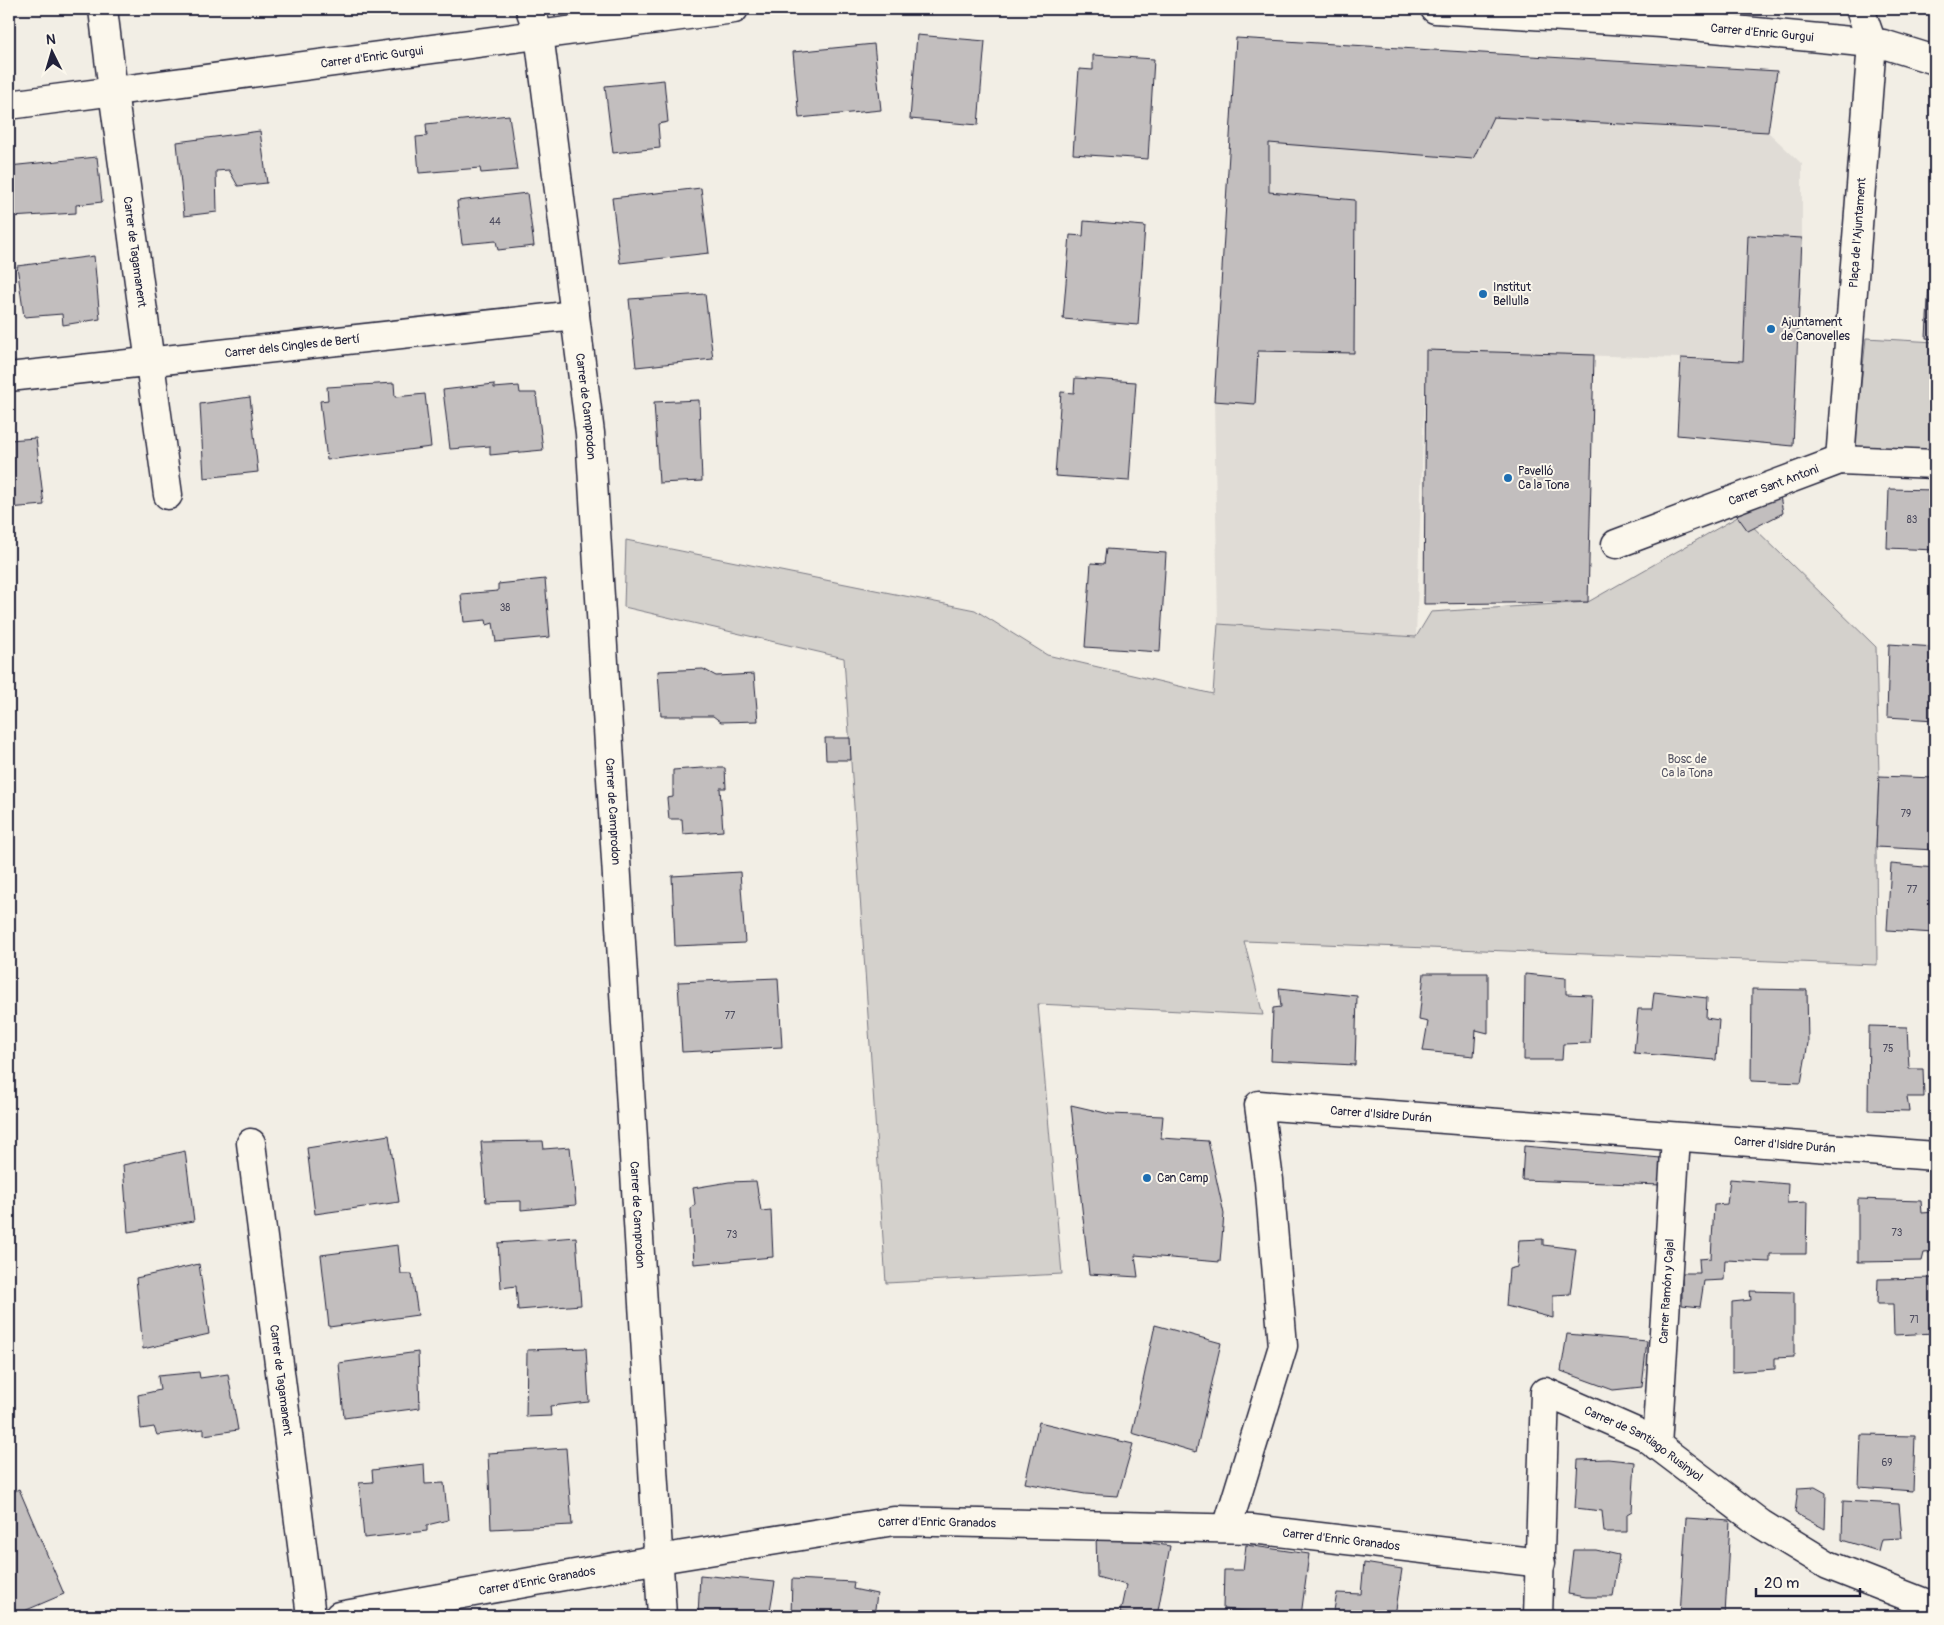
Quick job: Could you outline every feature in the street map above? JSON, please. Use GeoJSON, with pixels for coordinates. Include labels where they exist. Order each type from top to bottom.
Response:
{"type":"FeatureCollection","features":[{"type":"Feature","properties":{"kind":"street","name":"Carrer de Tagamanent"},"geometry":{"type":"LineString","coordinates":[[103,9],[112,91],[168,495]]}},
{"type":"Feature","properties":{"kind":"street","name":"Carrer de Camprodon"},"geometry":{"type":"LineString","coordinates":[[530,9],[539,34],[590,433],[662,1616]]}},
{"type":"Feature","properties":{"kind":"street","name":"Carrer d'Enric Gurgui"},"geometry":{"type":"LineString","coordinates":[[9,105],[734,9]]}},
{"type":"Feature","properties":{"kind":"street","name":"Carrer d'Enric Gurgui"},"geometry":{"type":"LineString","coordinates":[[1435,9],[1502,11],[1661,23],[1883,44],[1935,60]]}},
{"type":"Feature","properties":{"kind":"street","name":"Plaça de l'Ajuntament"},"geometry":{"type":"LineString","coordinates":[[1840,460],[1872,43],[1860,9]]}},
{"type":"Feature","properties":{"kind":"street","name":"Carrer dels Cingles de Bertí"},"geometry":{"type":"LineString","coordinates":[[9,377],[575,315]]}},
{"type":"Feature","properties":{"kind":"street","name":"Carrer Sant Antoni"},"geometry":{"type":"LineString","coordinates":[[1616,544],[1840,460],[1935,464]]}},
{"type":"Feature","properties":{"kind":"street","name":"Carrer d'Isidre Durán"},"geometry":{"type":"LineString","coordinates":[[1227,1528],[1282,1346],[1269,1180],[1259,1105],[1935,1156]]}},
{"type":"Feature","properties":{"kind":"street","name":"Carrer Ramón y Cajal"},"geometry":{"type":"LineString","coordinates":[[1657,1446],[1676,1137]]}},
{"type":"Feature","properties":{"kind":"street","name":"Carrer de Tagamanent"},"geometry":{"type":"LineString","coordinates":[[251,1143],[312,1616]]}},
{"type":"Feature","properties":{"kind":"street","name":"Carrer de Santiago Rusinyol"},"geometry":{"type":"LineString","coordinates":[[1538,1616],[1545,1392],[1645,1436],[1761,1524],[1828,1565],[1935,1607]]}},
{"type":"Feature","properties":{"kind":"street","name":"Carrer d'Enric Granados"},"geometry":{"type":"LineString","coordinates":[[339,1616],[659,1559],[894,1521],[1252,1528],[1541,1563]]}},
{"type":"Feature","properties":{"kind":"shaded area","name":"Institut Bellulla"},"geometry":{"type":"Polygon","coordinates":[[[1236,38],[1777,71],[1768,132],[1802,164],[1802,238],[1748,235],[1743,361],[1426,351],[1416,637],[1218,624],[1214,401],[1236,38]]]}},
{"type":"Feature","properties":{"kind":"green space"},"geometry":{"type":"Polygon","coordinates":[[[1866,338],[1935,342],[1935,453],[1854,452],[1866,338]]]}},
{"type":"Feature","properties":{"kind":"green space","name":"Bosc de Ca la Tona"},"geometry":{"type":"Polygon","coordinates":[[[1741,515],[1876,647],[1879,776],[1876,847],[1877,965],[1244,941],[1263,1015],[1038,1004],[1062,1274],[886,1283],[844,658],[624,607],[626,540],[975,610],[1047,655],[1213,694],[1218,624],[1416,637],[1431,612],[1588,602],[1741,515]]]}},
{"type":"Feature","properties":{"kind":"building"},"geometry":{"type":"Polygon","coordinates":[[[213,9],[248,9],[249,10],[213,11],[213,9]]]}},
{"type":"Feature","properties":{"kind":"building"},"geometry":{"type":"Polygon","coordinates":[[[917,35],[985,41],[978,125],[910,119],[917,35]]]}},
{"type":"Feature","properties":{"kind":"building"},"geometry":{"type":"Polygon","coordinates":[[[1236,38],[1777,71],[1768,132],[1493,117],[1473,159],[1269,143],[1269,192],[1355,200],[1354,353],[1258,351],[1255,404],[1214,401],[1236,38]]]}},
{"type":"Feature","properties":{"kind":"building"},"geometry":{"type":"Polygon","coordinates":[[[874,44],[881,110],[799,118],[793,52],[874,44]]]}},
{"type":"Feature","properties":{"kind":"building"},"geometry":{"type":"Polygon","coordinates":[[[1093,55],[1154,59],[1148,159],[1073,154],[1079,69],[1093,70],[1093,55]]]}},
{"type":"Feature","properties":{"kind":"building"},"geometry":{"type":"Polygon","coordinates":[[[664,80],[668,122],[658,124],[660,148],[613,153],[605,86],[664,80]]]}},
{"type":"Feature","properties":{"kind":"building"},"geometry":{"type":"Polygon","coordinates":[[[509,115],[517,170],[481,173],[480,168],[419,173],[416,137],[427,136],[426,124],[509,115]]]}},
{"type":"Feature","properties":{"kind":"building"},"geometry":{"type":"Polygon","coordinates":[[[260,131],[267,183],[238,186],[229,170],[216,171],[217,212],[184,216],[177,142],[260,131]]]}},
{"type":"Feature","properties":{"kind":"building"},"geometry":{"type":"Polygon","coordinates":[[[97,157],[102,202],[76,205],[76,213],[11,217],[9,166],[97,157]]]}},
{"type":"Feature","properties":{"kind":"building"},"geometry":{"type":"Polygon","coordinates":[[[701,188],[709,253],[620,263],[612,198],[701,188]]]}},
{"type":"Feature","properties":{"kind":"building"},"geometry":{"type":"Polygon","coordinates":[[[527,193],[534,246],[498,250],[496,241],[462,244],[457,201],[527,193]]]}},
{"type":"Feature","properties":{"kind":"building"},"geometry":{"type":"Polygon","coordinates":[[[1084,221],[1145,226],[1138,325],[1063,319],[1070,235],[1083,236],[1084,221]]]}},
{"type":"Feature","properties":{"kind":"building","name":"Ajuntament de Canovelles"},"geometry":{"type":"Polygon","coordinates":[[[1748,235],[1802,238],[1793,446],[1677,435],[1681,358],[1743,361],[1748,235]]]}},
{"type":"Feature","properties":{"kind":"building"},"geometry":{"type":"Polygon","coordinates":[[[94,256],[100,319],[63,325],[62,314],[24,317],[17,266],[94,256]]]}},
{"type":"Feature","properties":{"kind":"building"},"geometry":{"type":"Polygon","coordinates":[[[1929,282],[1935,283],[1935,339],[1926,338],[1929,282]]]}},
{"type":"Feature","properties":{"kind":"building"},"geometry":{"type":"Polygon","coordinates":[[[705,294],[713,359],[636,367],[629,299],[705,294]]]}},
{"type":"Feature","properties":{"kind":"building","name":"Pavelló Ca la Tona"},"geometry":{"type":"Polygon","coordinates":[[[1426,350],[1594,355],[1588,602],[1424,604],[1426,350]]]}},
{"type":"Feature","properties":{"kind":"building"},"geometry":{"type":"Polygon","coordinates":[[[1075,378],[1136,382],[1129,481],[1055,476],[1061,392],[1074,393],[1075,378]]]}},
{"type":"Feature","properties":{"kind":"building"},"geometry":{"type":"Polygon","coordinates":[[[394,383],[395,397],[425,394],[431,447],[327,460],[320,401],[328,400],[327,387],[394,383]]]}},
{"type":"Feature","properties":{"kind":"building"},"geometry":{"type":"Polygon","coordinates":[[[494,384],[494,388],[519,386],[520,393],[536,393],[543,450],[490,455],[490,446],[450,449],[443,390],[494,384]]]}},
{"type":"Feature","properties":{"kind":"building"},"geometry":{"type":"Polygon","coordinates":[[[250,397],[258,472],[204,478],[200,404],[250,397]]]}},
{"type":"Feature","properties":{"kind":"building"},"geometry":{"type":"Polygon","coordinates":[[[699,400],[702,481],[659,483],[654,402],[699,400]]]}},
{"type":"Feature","properties":{"kind":"building"},"geometry":{"type":"Polygon","coordinates":[[[36,438],[44,505],[9,508],[9,440],[36,438]]]}},
{"type":"Feature","properties":{"kind":"building"},"geometry":{"type":"Polygon","coordinates":[[[1889,489],[1935,490],[1935,550],[1887,548],[1889,489]]]}},
{"type":"Feature","properties":{"kind":"building"},"geometry":{"type":"Polygon","coordinates":[[[1779,490],[1783,513],[1748,531],[1735,513],[1779,490]]]}},
{"type":"Feature","properties":{"kind":"building"},"geometry":{"type":"Polygon","coordinates":[[[1106,549],[1166,553],[1160,652],[1085,647],[1091,563],[1104,564],[1106,549]]]}},
{"type":"Feature","properties":{"kind":"building"},"geometry":{"type":"Polygon","coordinates":[[[545,579],[550,637],[496,642],[493,623],[487,625],[486,620],[464,622],[461,594],[498,591],[498,584],[545,579]]]}},
{"type":"Feature","properties":{"kind":"building"},"geometry":{"type":"Polygon","coordinates":[[[1889,644],[1935,647],[1935,720],[1887,717],[1889,644]]]}},
{"type":"Feature","properties":{"kind":"building"},"geometry":{"type":"Polygon","coordinates":[[[703,669],[716,676],[754,674],[758,721],[721,722],[713,716],[661,716],[658,671],[703,669]]]}},
{"type":"Feature","properties":{"kind":"building"},"geometry":{"type":"Polygon","coordinates":[[[825,738],[850,738],[851,760],[826,760],[825,738]]]}},
{"type":"Feature","properties":{"kind":"building"},"geometry":{"type":"Polygon","coordinates":[[[725,768],[726,788],[720,788],[723,831],[683,834],[682,819],[669,819],[667,798],[673,797],[673,770],[725,768]]]}},
{"type":"Feature","properties":{"kind":"building"},"geometry":{"type":"Polygon","coordinates":[[[1879,776],[1935,778],[1935,850],[1876,847],[1879,776]]]}},
{"type":"Feature","properties":{"kind":"building"},"geometry":{"type":"Polygon","coordinates":[[[1891,864],[1935,868],[1934,933],[1887,930],[1891,864]]]}},
{"type":"Feature","properties":{"kind":"building"},"geometry":{"type":"Polygon","coordinates":[[[740,872],[745,943],[675,946],[672,876],[740,872]]]}},
{"type":"Feature","properties":{"kind":"building"},"geometry":{"type":"Polygon","coordinates":[[[1424,973],[1488,973],[1488,1033],[1476,1030],[1474,1056],[1423,1051],[1428,1022],[1419,1020],[1424,973]]]}},
{"type":"Feature","properties":{"kind":"building"},"geometry":{"type":"Polygon","coordinates":[[[1525,974],[1566,978],[1566,994],[1592,995],[1590,1043],[1563,1044],[1562,1060],[1524,1060],[1525,974]]]}},
{"type":"Feature","properties":{"kind":"building"},"geometry":{"type":"Polygon","coordinates":[[[778,978],[782,1047],[682,1052],[678,982],[778,978]]]}},
{"type":"Feature","properties":{"kind":"building"},"geometry":{"type":"Polygon","coordinates":[[[1279,988],[1357,996],[1355,1065],[1271,1061],[1273,1008],[1281,1007],[1279,988]]]}},
{"type":"Feature","properties":{"kind":"building"},"geometry":{"type":"Polygon","coordinates":[[[1752,989],[1807,990],[1808,1043],[1801,1083],[1751,1081],[1752,989]]]}},
{"type":"Feature","properties":{"kind":"building"},"geometry":{"type":"Polygon","coordinates":[[[1654,992],[1707,998],[1706,1018],[1719,1020],[1716,1060],[1634,1053],[1638,1009],[1652,1009],[1654,992]]]}},
{"type":"Feature","properties":{"kind":"building"},"geometry":{"type":"Polygon","coordinates":[[[1869,1026],[1907,1027],[1909,1069],[1923,1069],[1924,1097],[1907,1097],[1909,1111],[1868,1110],[1869,1026]]]}},
{"type":"Feature","properties":{"kind":"building","name":"Can Camp"},"geometry":{"type":"Polygon","coordinates":[[[1071,1105],[1110,1114],[1163,1116],[1161,1138],[1208,1141],[1224,1214],[1220,1262],[1135,1255],[1138,1277],[1089,1274],[1071,1105]]]}},
{"type":"Feature","properties":{"kind":"building"},"geometry":{"type":"Polygon","coordinates":[[[389,1135],[399,1202],[315,1214],[307,1148],[389,1135]]]}},
{"type":"Feature","properties":{"kind":"building"},"geometry":{"type":"Polygon","coordinates":[[[543,1141],[544,1149],[570,1147],[576,1205],[521,1210],[521,1201],[486,1202],[481,1142],[543,1141]]]}},
{"type":"Feature","properties":{"kind":"building"},"geometry":{"type":"Polygon","coordinates":[[[1524,1146],[1661,1158],[1661,1185],[1522,1180],[1524,1146]]]}},
{"type":"Feature","properties":{"kind":"building"},"geometry":{"type":"Polygon","coordinates":[[[185,1151],[194,1221],[128,1232],[123,1165],[185,1151]]]}},
{"type":"Feature","properties":{"kind":"building"},"geometry":{"type":"Polygon","coordinates":[[[1730,1179],[1788,1184],[1787,1203],[1807,1202],[1806,1254],[1770,1254],[1770,1262],[1725,1260],[1724,1280],[1704,1281],[1700,1307],[1682,1305],[1682,1273],[1700,1273],[1699,1259],[1711,1258],[1714,1205],[1727,1204],[1730,1179]]]}},
{"type":"Feature","properties":{"kind":"building"},"geometry":{"type":"Polygon","coordinates":[[[756,1181],[761,1211],[771,1210],[773,1257],[694,1264],[691,1209],[695,1204],[693,1188],[729,1182],[756,1181]]]}},
{"type":"Feature","properties":{"kind":"building"},"geometry":{"type":"Polygon","coordinates":[[[1858,1199],[1921,1201],[1922,1213],[1935,1212],[1935,1252],[1924,1253],[1922,1261],[1858,1262],[1858,1199]]]}},
{"type":"Feature","properties":{"kind":"building"},"geometry":{"type":"Polygon","coordinates":[[[576,1237],[581,1305],[518,1310],[516,1286],[501,1288],[498,1243],[576,1237]]]}},
{"type":"Feature","properties":{"kind":"building"},"geometry":{"type":"Polygon","coordinates":[[[1543,1239],[1543,1245],[1576,1249],[1570,1294],[1553,1295],[1553,1318],[1506,1306],[1509,1269],[1517,1267],[1519,1240],[1543,1239]]]}},
{"type":"Feature","properties":{"kind":"building"},"geometry":{"type":"Polygon","coordinates":[[[398,1245],[401,1274],[412,1274],[418,1315],[329,1327],[321,1255],[398,1245]]]}},
{"type":"Feature","properties":{"kind":"building"},"geometry":{"type":"Polygon","coordinates":[[[199,1264],[209,1334],[143,1349],[136,1278],[199,1264]]]}},
{"type":"Feature","properties":{"kind":"building"},"geometry":{"type":"Polygon","coordinates":[[[1935,1278],[1935,1333],[1894,1335],[1893,1304],[1877,1304],[1878,1279],[1935,1278]]]}},
{"type":"Feature","properties":{"kind":"building"},"geometry":{"type":"Polygon","coordinates":[[[1750,1291],[1794,1292],[1794,1357],[1775,1358],[1775,1369],[1732,1372],[1732,1302],[1751,1300],[1750,1291]]]}},
{"type":"Feature","properties":{"kind":"building"},"geometry":{"type":"Polygon","coordinates":[[[1155,1325],[1221,1343],[1196,1452],[1132,1433],[1155,1325]]]}},
{"type":"Feature","properties":{"kind":"building"},"geometry":{"type":"Polygon","coordinates":[[[1567,1334],[1647,1341],[1642,1387],[1613,1390],[1561,1371],[1567,1334]]]}},
{"type":"Feature","properties":{"kind":"building"},"geometry":{"type":"Polygon","coordinates":[[[586,1348],[589,1402],[550,1406],[551,1416],[526,1417],[527,1350],[586,1348]]]}},
{"type":"Feature","properties":{"kind":"building"},"geometry":{"type":"Polygon","coordinates":[[[418,1352],[420,1408],[344,1418],[339,1363],[418,1352]]]}},
{"type":"Feature","properties":{"kind":"building"},"geometry":{"type":"Polygon","coordinates":[[[199,1372],[200,1378],[228,1374],[238,1430],[204,1435],[204,1429],[157,1435],[154,1427],[141,1429],[138,1395],[160,1390],[158,1376],[199,1372]]]}},
{"type":"Feature","properties":{"kind":"building"},"geometry":{"type":"Polygon","coordinates":[[[1039,1422],[1133,1444],[1118,1496],[1085,1494],[1025,1483],[1039,1422]]]}},
{"type":"Feature","properties":{"kind":"building"},"geometry":{"type":"Polygon","coordinates":[[[1861,1435],[1915,1436],[1913,1491],[1859,1487],[1861,1435]]]}},
{"type":"Feature","properties":{"kind":"building"},"geometry":{"type":"Polygon","coordinates":[[[566,1448],[572,1525],[491,1529],[488,1453],[566,1448]]]}},
{"type":"Feature","properties":{"kind":"building"},"geometry":{"type":"Polygon","coordinates":[[[1608,1459],[1635,1462],[1632,1511],[1627,1514],[1627,1532],[1604,1532],[1602,1511],[1575,1508],[1578,1460],[1608,1459]]]}},
{"type":"Feature","properties":{"kind":"building"},"geometry":{"type":"Polygon","coordinates":[[[424,1464],[425,1484],[444,1483],[448,1520],[427,1525],[427,1531],[364,1538],[359,1483],[373,1482],[372,1470],[424,1464]]]}},
{"type":"Feature","properties":{"kind":"building"},"geometry":{"type":"Polygon","coordinates":[[[1815,1487],[1826,1493],[1825,1529],[1795,1513],[1798,1488],[1815,1487]]]}},
{"type":"Feature","properties":{"kind":"building"},"geometry":{"type":"Polygon","coordinates":[[[19,1489],[64,1594],[15,1615],[9,1600],[9,1494],[19,1489]]]}},
{"type":"Feature","properties":{"kind":"building"},"geometry":{"type":"Polygon","coordinates":[[[1843,1501],[1899,1504],[1902,1538],[1881,1539],[1878,1551],[1842,1540],[1843,1501]]]}},
{"type":"Feature","properties":{"kind":"building"},"geometry":{"type":"Polygon","coordinates":[[[1686,1518],[1730,1521],[1725,1616],[1680,1616],[1686,1518]]]}},
{"type":"Feature","properties":{"kind":"building"},"geometry":{"type":"Polygon","coordinates":[[[1096,1533],[1138,1534],[1139,1541],[1170,1546],[1157,1616],[1138,1616],[1120,1613],[1126,1585],[1097,1577],[1096,1533]]]}},
{"type":"Feature","properties":{"kind":"building"},"geometry":{"type":"Polygon","coordinates":[[[1246,1545],[1309,1554],[1301,1616],[1223,1609],[1224,1570],[1243,1570],[1246,1545]]]}},
{"type":"Feature","properties":{"kind":"building"},"geometry":{"type":"Polygon","coordinates":[[[1573,1550],[1596,1550],[1619,1555],[1613,1597],[1586,1597],[1568,1594],[1573,1550]]]}},
{"type":"Feature","properties":{"kind":"building"},"geometry":{"type":"Polygon","coordinates":[[[1364,1563],[1402,1569],[1395,1616],[1333,1616],[1337,1593],[1361,1594],[1364,1563]]]}},
{"type":"Feature","properties":{"kind":"building"},"geometry":{"type":"Polygon","coordinates":[[[700,1575],[775,1582],[769,1616],[698,1616],[700,1575]]]}},
{"type":"Feature","properties":{"kind":"building"},"geometry":{"type":"Polygon","coordinates":[[[792,1579],[854,1582],[853,1589],[877,1594],[874,1616],[791,1616],[792,1579]]]}},
{"type":"Feature","properties":{"kind":"place","name":"Institut Bellulla"},"geometry":{"type":"Point","coordinates":[1483,294]}},
{"type":"Feature","properties":{"kind":"place","name":"Ajuntament de Canovelles"},"geometry":{"type":"Point","coordinates":[1771,329]}},
{"type":"Feature","properties":{"kind":"place","name":"Pavelló Ca la Tona"},"geometry":{"type":"Point","coordinates":[1508,478]}},
{"type":"Feature","properties":{"kind":"place","name":"Can Camp"},"geometry":{"type":"Point","coordinates":[1147,1178]}}]}
